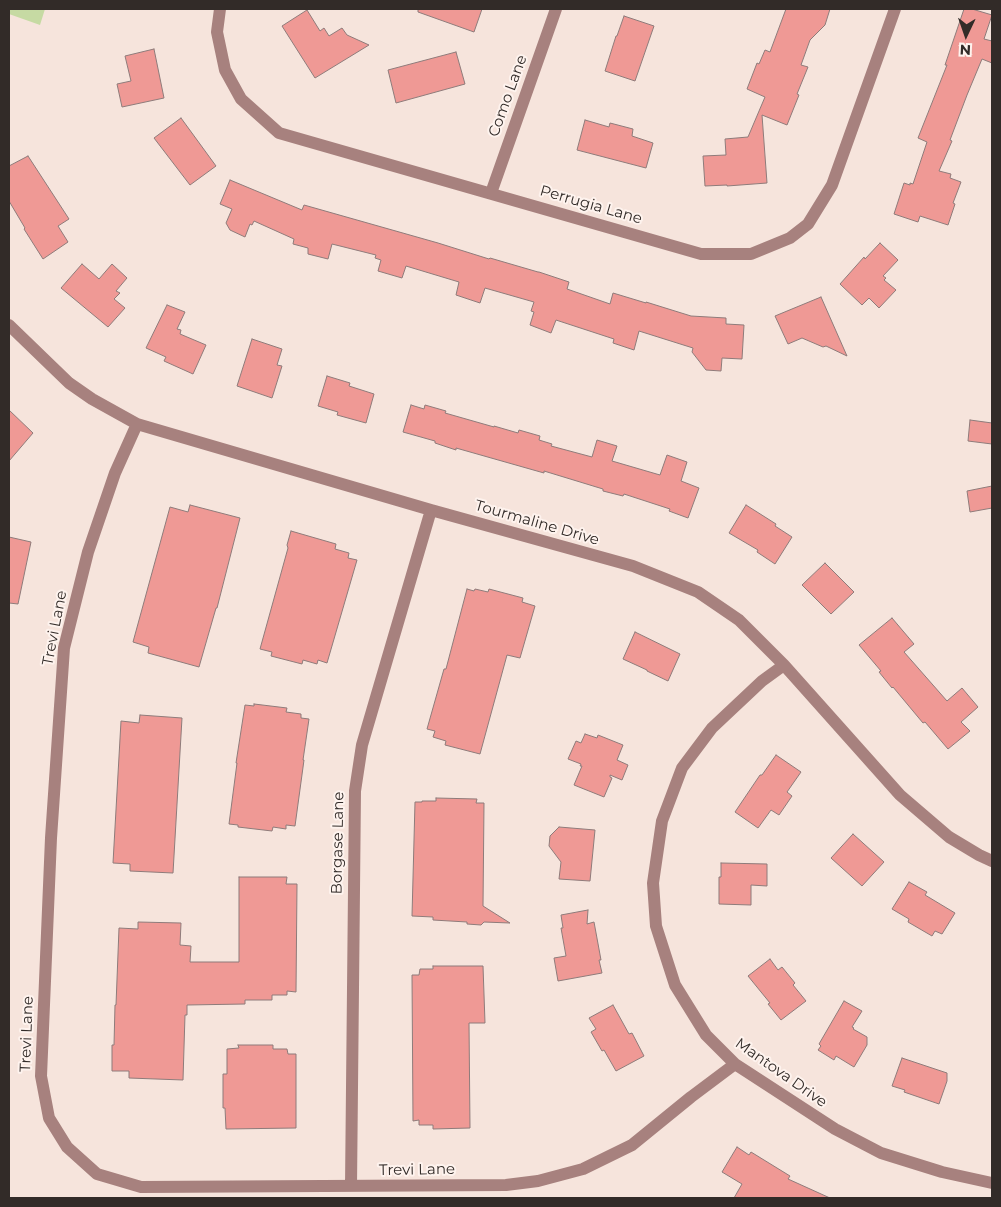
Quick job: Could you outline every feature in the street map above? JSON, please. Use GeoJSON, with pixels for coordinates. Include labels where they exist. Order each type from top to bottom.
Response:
{"type":"FeatureCollection","features":[{"type":"Feature","properties":{"kind":"street","name":"Perrugia Lane"},"geometry":{"type":"LineString","coordinates":[[220,9],[217,32],[224,70],[241,99],[280,133],[701,254],[751,254],[790,238],[808,224],[832,185],[895,9]]}},
{"type":"Feature","properties":{"kind":"street","name":"Como Lane"},"geometry":{"type":"LineString","coordinates":[[491,193],[556,9]]}},
{"type":"Feature","properties":{"kind":"street","name":"Tourmaline Drive"},"geometry":{"type":"LineString","coordinates":[[9,325],[69,383],[92,400],[137,424],[633,566],[698,592],[739,620],[784,664],[900,795],[949,836],[992,861]]}},
{"type":"Feature","properties":{"kind":"street","name":"Trevi Lane"},"geometry":{"type":"LineString","coordinates":[[137,424],[115,473],[88,552],[64,648],[51,838],[41,1076],[49,1118],[68,1147],[98,1174],[141,1187],[506,1185],[538,1181],[583,1169],[632,1145],[735,1064]]}},
{"type":"Feature","properties":{"kind":"street","name":"Borgase Lane"},"geometry":{"type":"LineString","coordinates":[[351,1186],[354,791],[362,745],[432,510]]}},
{"type":"Feature","properties":{"kind":"street","name":"Mantova Drive"},"geometry":{"type":"LineString","coordinates":[[784,664],[762,681],[712,728],[682,768],[662,822],[653,884],[656,926],[675,985],[706,1036],[735,1064],[835,1129],[881,1152],[942,1172],[992,1183]]}},
{"type":"Feature","properties":{"kind":"green space"},"geometry":{"type":"Polygon","coordinates":[[[9,9],[45,9],[40,25],[9,14],[9,9]]]}},
{"type":"Feature","properties":{"kind":"building"},"geometry":{"type":"Polygon","coordinates":[[[418,9],[482,9],[474,32],[418,12],[418,9]]]}},
{"type":"Feature","properties":{"kind":"building"},"geometry":{"type":"Polygon","coordinates":[[[786,9],[830,9],[825,25],[810,40],[801,65],[808,67],[787,125],[762,115],[767,183],[705,186],[703,156],[726,155],[725,139],[748,137],[765,97],[747,89],[757,63],[759,64],[765,50],[770,52],[786,9]]]}},
{"type":"Feature","properties":{"kind":"building"},"geometry":{"type":"Polygon","coordinates":[[[964,9],[972,9],[992,15],[984,39],[992,41],[992,63],[982,59],[939,171],[951,174],[950,178],[961,182],[953,203],[955,204],[948,225],[920,216],[918,222],[894,214],[904,183],[913,184],[927,142],[918,138],[947,65],[945,65],[964,9]]]}},
{"type":"Feature","properties":{"kind":"building"},"geometry":{"type":"Polygon","coordinates":[[[307,10],[320,31],[324,28],[329,36],[342,28],[347,35],[369,45],[315,78],[282,26],[307,10]]]}},
{"type":"Feature","properties":{"kind":"building"},"geometry":{"type":"Polygon","coordinates":[[[624,16],[654,26],[635,81],[605,71],[624,16]]]}},
{"type":"Feature","properties":{"kind":"building"},"geometry":{"type":"Polygon","coordinates":[[[154,49],[164,98],[122,107],[117,84],[131,81],[125,56],[154,49]]]}},
{"type":"Feature","properties":{"kind":"building"},"geometry":{"type":"Polygon","coordinates":[[[456,52],[465,84],[396,103],[388,70],[456,52]]]}},
{"type":"Feature","properties":{"kind":"building"},"geometry":{"type":"Polygon","coordinates":[[[181,118],[216,166],[190,185],[154,138],[181,118]]]}},
{"type":"Feature","properties":{"kind":"building"},"geometry":{"type":"Polygon","coordinates":[[[585,120],[609,127],[610,123],[633,129],[632,136],[653,143],[646,168],[577,150],[585,120]]]}},
{"type":"Feature","properties":{"kind":"building"},"geometry":{"type":"Polygon","coordinates":[[[28,156],[69,219],[58,226],[68,242],[43,259],[9,201],[9,166],[28,156]]]}},
{"type":"Feature","properties":{"kind":"building"},"geometry":{"type":"Polygon","coordinates":[[[230,180],[302,210],[304,205],[539,272],[569,282],[567,289],[610,304],[613,293],[691,316],[726,318],[726,324],[744,325],[742,359],[722,358],[721,371],[706,370],[692,352],[693,348],[639,331],[634,350],[613,343],[614,339],[556,320],[551,333],[530,325],[534,312],[531,311],[534,302],[485,288],[480,303],[456,295],[459,282],[406,266],[402,278],[378,271],[381,260],[375,258],[376,255],[332,244],[328,259],[308,254],[308,248],[293,244],[294,239],[254,221],[252,225],[250,224],[245,237],[230,230],[226,223],[232,209],[220,204],[230,180]]]}},
{"type":"Feature","properties":{"kind":"building"},"geometry":{"type":"Polygon","coordinates":[[[880,243],[898,260],[883,276],[886,278],[884,280],[896,290],[879,308],[869,298],[862,305],[840,284],[864,257],[865,259],[880,243]]]}},
{"type":"Feature","properties":{"kind":"building"},"geometry":{"type":"Polygon","coordinates":[[[82,264],[99,279],[112,264],[127,278],[116,291],[120,293],[114,299],[125,308],[108,327],[61,288],[82,264]]]}},
{"type":"Feature","properties":{"kind":"building"},"geometry":{"type":"Polygon","coordinates":[[[821,297],[847,356],[802,338],[788,344],[775,316],[821,297]]]}},
{"type":"Feature","properties":{"kind":"building"},"geometry":{"type":"Polygon","coordinates":[[[167,305],[185,312],[177,329],[181,330],[180,334],[206,345],[193,374],[164,361],[166,357],[146,348],[167,305]]]}},
{"type":"Feature","properties":{"kind":"building"},"geometry":{"type":"Polygon","coordinates":[[[252,339],[282,349],[277,365],[282,366],[272,398],[237,386],[252,339]]]}},
{"type":"Feature","properties":{"kind":"building"},"geometry":{"type":"Polygon","coordinates":[[[327,376],[350,383],[349,386],[374,394],[366,423],[337,415],[338,412],[318,406],[327,376]]]}},
{"type":"Feature","properties":{"kind":"building"},"geometry":{"type":"Polygon","coordinates":[[[411,405],[424,409],[425,405],[446,411],[445,413],[494,427],[518,433],[519,430],[540,436],[539,440],[552,444],[551,446],[592,457],[597,440],[617,446],[612,461],[660,475],[667,455],[687,462],[681,481],[699,488],[688,518],[669,511],[670,509],[624,494],[623,496],[603,491],[603,489],[544,471],[544,473],[456,448],[456,450],[435,443],[435,441],[403,432],[411,405]]]}},
{"type":"Feature","properties":{"kind":"building"},"geometry":{"type":"Polygon","coordinates":[[[9,410],[33,433],[9,461],[9,410]]]}},
{"type":"Feature","properties":{"kind":"building"},"geometry":{"type":"Polygon","coordinates":[[[970,420],[992,423],[992,444],[968,441],[970,420]]]}},
{"type":"Feature","properties":{"kind":"building"},"geometry":{"type":"Polygon","coordinates":[[[992,486],[992,508],[970,512],[967,491],[992,486]]]}},
{"type":"Feature","properties":{"kind":"building"},"geometry":{"type":"Polygon","coordinates":[[[190,505],[240,518],[217,608],[199,667],[148,653],[149,647],[133,642],[170,507],[188,512],[190,505]]]}},
{"type":"Feature","properties":{"kind":"building"},"geometry":{"type":"Polygon","coordinates":[[[746,505],[776,524],[775,526],[792,537],[775,564],[757,552],[758,550],[729,533],[746,505]]]}},
{"type":"Feature","properties":{"kind":"building"},"geometry":{"type":"Polygon","coordinates":[[[291,531],[336,544],[335,549],[349,553],[348,558],[357,560],[327,663],[318,660],[317,664],[303,660],[302,664],[271,656],[272,652],[260,649],[291,531]]]}},
{"type":"Feature","properties":{"kind":"building"},"geometry":{"type":"Polygon","coordinates":[[[9,537],[31,542],[18,604],[9,603],[9,537]]]}},
{"type":"Feature","properties":{"kind":"building"},"geometry":{"type":"Polygon","coordinates":[[[825,563],[854,592],[831,614],[802,585],[825,563]]]}},
{"type":"Feature","properties":{"kind":"building"},"geometry":{"type":"Polygon","coordinates":[[[467,589],[488,592],[489,589],[523,598],[522,602],[535,606],[520,658],[507,655],[480,754],[445,745],[446,741],[433,737],[435,731],[427,729],[444,669],[446,669],[467,589]]]}},
{"type":"Feature","properties":{"kind":"building"},"geometry":{"type":"Polygon","coordinates":[[[892,618],[914,644],[904,652],[947,701],[962,688],[978,707],[961,722],[970,731],[948,749],[892,688],[879,672],[881,671],[859,645],[892,618]]]}},
{"type":"Feature","properties":{"kind":"building"},"geometry":{"type":"Polygon","coordinates":[[[635,632],[680,654],[668,681],[623,659],[635,632]]]}},
{"type":"Feature","properties":{"kind":"building"},"geometry":{"type":"Polygon","coordinates":[[[254,704],[287,708],[286,712],[301,714],[301,718],[309,719],[295,826],[286,825],[286,829],[273,827],[272,831],[238,827],[238,825],[229,824],[245,705],[254,706],[254,704]]]}},
{"type":"Feature","properties":{"kind":"building"},"geometry":{"type":"Polygon","coordinates":[[[140,715],[182,718],[173,873],[130,871],[130,864],[113,863],[121,721],[139,723],[140,715]]]}},
{"type":"Feature","properties":{"kind":"building"},"geometry":{"type":"Polygon","coordinates":[[[585,734],[597,738],[598,735],[623,745],[617,760],[628,765],[622,780],[610,775],[612,778],[604,797],[574,785],[582,766],[568,759],[576,741],[581,743],[585,734]]]}},
{"type":"Feature","properties":{"kind":"building"},"geometry":{"type":"Polygon","coordinates":[[[776,755],[801,772],[787,792],[792,796],[779,815],[771,810],[758,828],[735,812],[776,755]]]}},
{"type":"Feature","properties":{"kind":"building"},"geometry":{"type":"Polygon","coordinates":[[[436,798],[477,799],[476,803],[484,803],[483,906],[510,923],[484,922],[481,925],[467,924],[467,922],[433,920],[433,917],[412,916],[415,802],[436,801],[436,798]]]}},
{"type":"Feature","properties":{"kind":"building"},"geometry":{"type":"Polygon","coordinates":[[[559,827],[595,830],[590,881],[559,879],[561,862],[549,846],[550,836],[559,827]]]}},
{"type":"Feature","properties":{"kind":"building"},"geometry":{"type":"Polygon","coordinates":[[[853,834],[884,862],[862,886],[831,858],[853,834]]]}},
{"type":"Feature","properties":{"kind":"building"},"geometry":{"type":"Polygon","coordinates":[[[721,863],[767,864],[767,886],[751,885],[751,905],[719,904],[721,863]]]}},
{"type":"Feature","properties":{"kind":"building"},"geometry":{"type":"Polygon","coordinates":[[[239,877],[287,877],[286,884],[297,884],[296,992],[287,991],[287,995],[272,995],[272,1000],[245,1000],[245,1004],[187,1005],[183,1080],[129,1078],[129,1071],[112,1071],[119,928],[138,929],[138,922],[181,923],[180,945],[191,946],[190,962],[239,962],[239,877]]]}},
{"type":"Feature","properties":{"kind":"building"},"geometry":{"type":"Polygon","coordinates":[[[909,882],[927,892],[925,895],[955,913],[942,934],[935,931],[932,936],[908,922],[909,919],[892,909],[909,882]]]}},
{"type":"Feature","properties":{"kind":"building"},"geometry":{"type":"Polygon","coordinates":[[[588,910],[587,924],[594,922],[602,973],[558,981],[554,958],[566,956],[561,928],[563,928],[561,915],[588,910]]]}},
{"type":"Feature","properties":{"kind":"building"},"geometry":{"type":"Polygon","coordinates":[[[770,959],[778,970],[782,967],[806,1001],[781,1020],[748,976],[770,959]]]}},
{"type":"Feature","properties":{"kind":"building"},"geometry":{"type":"Polygon","coordinates":[[[433,966],[483,966],[485,1023],[469,1023],[470,1128],[433,1129],[433,1125],[419,1125],[419,1120],[413,1121],[412,975],[419,975],[420,969],[433,969],[433,966]]]}},
{"type":"Feature","properties":{"kind":"building"},"geometry":{"type":"Polygon","coordinates":[[[844,1001],[862,1011],[852,1027],[867,1037],[867,1045],[854,1067],[836,1056],[834,1060],[818,1050],[821,1046],[819,1044],[844,1001]]]}},
{"type":"Feature","properties":{"kind":"building"},"geometry":{"type":"Polygon","coordinates":[[[613,1005],[629,1034],[632,1033],[644,1056],[616,1071],[591,1032],[596,1029],[589,1018],[613,1005]]]}},
{"type":"Feature","properties":{"kind":"building"},"geometry":{"type":"Polygon","coordinates":[[[238,1045],[273,1045],[273,1049],[287,1049],[288,1054],[296,1054],[296,1128],[226,1129],[225,1108],[223,1108],[223,1074],[227,1074],[227,1049],[239,1048],[238,1045]]]}},
{"type":"Feature","properties":{"kind":"building"},"geometry":{"type":"Polygon","coordinates":[[[902,1058],[947,1073],[947,1081],[939,1104],[892,1086],[902,1058]]]}},
{"type":"Feature","properties":{"kind":"building"},"geometry":{"type":"Polygon","coordinates":[[[737,1147],[749,1155],[751,1152],[790,1176],[788,1179],[830,1198],[734,1198],[742,1184],[722,1172],[737,1147]]]}}]}
